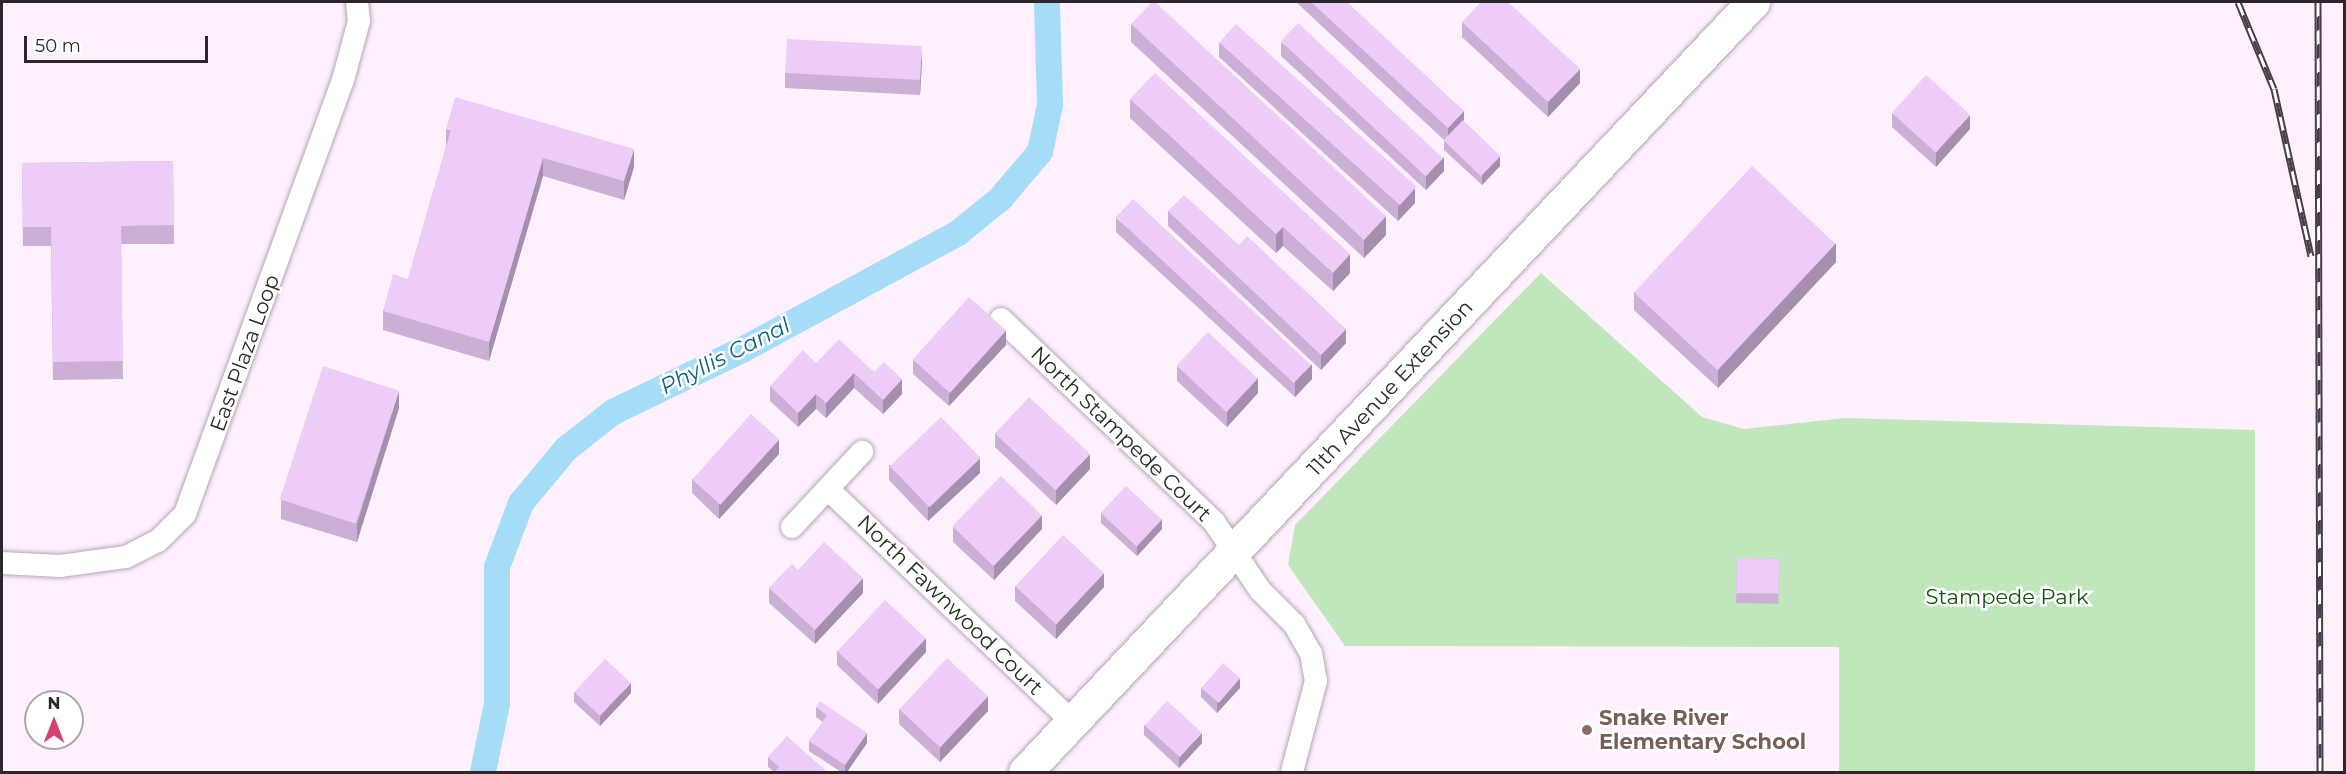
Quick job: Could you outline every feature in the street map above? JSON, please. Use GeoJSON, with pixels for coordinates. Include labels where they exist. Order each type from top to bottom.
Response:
{"type":"FeatureCollection","features":[{"type":"Feature","properties":{"kind":"street","name":"East Plaza Loop"},"geometry":{"type":"LineString","coordinates":[[2,563],[60,566],[126,558],[158,542],[185,514],[343,80],[359,21],[357,2]]}},
{"type":"Feature","properties":{"kind":"street","name":"11th Avenue Extension"},"geometry":{"type":"LineString","coordinates":[[1025,772],[1236,554],[1753,2]]}},
{"type":"Feature","properties":{"kind":"street","name":"North Stampede Court"},"geometry":{"type":"LineString","coordinates":[[1000,319],[1214,522],[1311,653],[1316,681],[1292,772]]}},
{"type":"Feature","properties":{"kind":"street"},"geometry":{"type":"LineString","coordinates":[[792,527],[862,452]]}},
{"type":"Feature","properties":{"kind":"street","name":"North Fawnwood Court"},"geometry":{"type":"LineString","coordinates":[[828,489],[1073,722]]}},
{"type":"Feature","properties":{"kind":"green space","name":"Stampede Park"},"geometry":{"type":"Polygon","coordinates":[[[1541,273],[1702,417],[1744,429],[1845,418],[2255,430],[2255,772],[1839,772],[1839,647],[1345,646],[1288,565],[1295,525],[1541,273]]]}},
{"type":"Feature","properties":{"kind":"building"},"geometry":{"type":"Polygon","coordinates":[[[1152,2],[1155,2],[1386,216],[1364,240],[1131,24],[1152,2]]]}},
{"type":"Feature","properties":{"kind":"building"},"geometry":{"type":"Polygon","coordinates":[[[1311,2],[1347,2],[1464,111],[1448,128],[1311,2]]]}},
{"type":"Feature","properties":{"kind":"building"},"geometry":{"type":"Polygon","coordinates":[[[1481,2],[1508,2],[1580,69],[1548,102],[1462,22],[1481,2]]]}},
{"type":"Feature","properties":{"kind":"building"},"geometry":{"type":"Polygon","coordinates":[[[1298,23],[1443,158],[1426,176],[1281,41],[1298,23]]]}},
{"type":"Feature","properties":{"kind":"building"},"geometry":{"type":"Polygon","coordinates":[[[1236,24],[1417,187],[1400,205],[1219,43],[1236,24]]]}},
{"type":"Feature","properties":{"kind":"building"},"geometry":{"type":"Polygon","coordinates":[[[787,39],[922,46],[920,80],[785,73],[787,39]]]}},
{"type":"Feature","properties":{"kind":"building"},"geometry":{"type":"Polygon","coordinates":[[[1155,73],[1350,254],[1333,273],[1283,227],[1276,234],[1130,99],[1155,73]]]}},
{"type":"Feature","properties":{"kind":"building"},"geometry":{"type":"Polygon","coordinates":[[[1926,75],[1970,114],[1936,152],[1892,113],[1926,75]]]}},
{"type":"Feature","properties":{"kind":"building"},"geometry":{"type":"Polygon","coordinates":[[[455,97],[634,149],[624,181],[543,158],[489,342],[383,311],[393,274],[408,279],[451,130],[446,129],[455,97]]]}},
{"type":"Feature","properties":{"kind":"building"},"geometry":{"type":"Polygon","coordinates":[[[1463,120],[1500,156],[1481,176],[1444,140],[1463,120]]]}},
{"type":"Feature","properties":{"kind":"building"},"geometry":{"type":"Polygon","coordinates":[[[173,161],[174,225],[121,226],[123,361],[53,362],[51,227],[23,227],[22,163],[173,161]]]}},
{"type":"Feature","properties":{"kind":"building"},"geometry":{"type":"Polygon","coordinates":[[[1752,166],[1835,244],[1717,370],[1634,293],[1752,166]]]}},
{"type":"Feature","properties":{"kind":"building"},"geometry":{"type":"Polygon","coordinates":[[[1184,195],[1239,245],[1247,236],[1346,329],[1321,355],[1168,211],[1184,195]]]}},
{"type":"Feature","properties":{"kind":"building"},"geometry":{"type":"Polygon","coordinates":[[[1133,199],[1311,365],[1294,383],[1116,217],[1133,199]]]}},
{"type":"Feature","properties":{"kind":"building"},"geometry":{"type":"Polygon","coordinates":[[[969,297],[1006,330],[950,393],[913,359],[969,297]]]}},
{"type":"Feature","properties":{"kind":"building"},"geometry":{"type":"Polygon","coordinates":[[[1208,332],[1258,378],[1226,412],[1177,366],[1208,332]]]}},
{"type":"Feature","properties":{"kind":"building"},"geometry":{"type":"Polygon","coordinates":[[[839,339],[874,372],[884,362],[902,379],[883,400],[854,373],[826,403],[816,394],[798,413],[770,386],[803,350],[816,363],[839,339]]]}},
{"type":"Feature","properties":{"kind":"building"},"geometry":{"type":"Polygon","coordinates":[[[323,366],[399,391],[356,524],[280,499],[323,366]]]}},
{"type":"Feature","properties":{"kind":"building"},"geometry":{"type":"Polygon","coordinates":[[[1029,397],[1090,454],[1056,490],[995,434],[1029,397]]]}},
{"type":"Feature","properties":{"kind":"building"},"geometry":{"type":"Polygon","coordinates":[[[751,414],[779,439],[720,505],[692,479],[751,414]]]}},
{"type":"Feature","properties":{"kind":"building"},"geometry":{"type":"Polygon","coordinates":[[[941,417],[981,458],[930,507],[890,466],[941,417]]]}},
{"type":"Feature","properties":{"kind":"building"},"geometry":{"type":"Polygon","coordinates":[[[1001,476],[1042,516],[993,566],[952,526],[1001,476]]]}},
{"type":"Feature","properties":{"kind":"building"},"geometry":{"type":"Polygon","coordinates":[[[1126,486],[1162,519],[1137,546],[1101,513],[1126,486]]]}},
{"type":"Feature","properties":{"kind":"building"},"geometry":{"type":"Polygon","coordinates":[[[1063,535],[1104,573],[1056,624],[1015,586],[1063,535]]]}},
{"type":"Feature","properties":{"kind":"building"},"geometry":{"type":"Polygon","coordinates":[[[824,542],[863,578],[815,630],[769,588],[792,564],[798,570],[824,542]]]}},
{"type":"Feature","properties":{"kind":"building"},"geometry":{"type":"Polygon","coordinates":[[[1737,558],[1779,559],[1778,594],[1736,593],[1737,558]]]}},
{"type":"Feature","properties":{"kind":"building"},"geometry":{"type":"Polygon","coordinates":[[[885,600],[926,638],[878,689],[837,651],[885,600]]]}},
{"type":"Feature","properties":{"kind":"building"},"geometry":{"type":"Polygon","coordinates":[[[947,658],[988,696],[940,747],[899,709],[947,658]]]}},
{"type":"Feature","properties":{"kind":"building"},"geometry":{"type":"Polygon","coordinates":[[[605,659],[631,683],[600,716],[574,692],[605,659]]]}},
{"type":"Feature","properties":{"kind":"building"},"geometry":{"type":"Polygon","coordinates":[[[1223,663],[1240,678],[1219,703],[1201,688],[1223,663]]]}},
{"type":"Feature","properties":{"kind":"building"},"geometry":{"type":"Polygon","coordinates":[[[820,701],[867,733],[845,765],[809,741],[827,715],[816,707],[820,701]]]}},
{"type":"Feature","properties":{"kind":"building"},"geometry":{"type":"Polygon","coordinates":[[[1167,701],[1202,732],[1180,757],[1145,726],[1167,701]]]}},
{"type":"Feature","properties":{"kind":"building"},"geometry":{"type":"Polygon","coordinates":[[[787,736],[826,771],[774,772],[779,767],[768,757],[787,736]]]}},
{"type":"Feature","properties":{"kind":"waterway","name":"Phyllis Canal"},"geometry":{"type":"LineString","coordinates":[[483,772],[497,704],[497,567],[521,503],[566,449],[613,412],[742,350],[958,233],[1000,199],[1040,152],[1050,105],[1047,2]]}},
{"type":"Feature","properties":{"kind":"railway"},"geometry":{"type":"LineString","coordinates":[[2238,2],[2274,89],[2311,256]]}},
{"type":"Feature","properties":{"kind":"railway"},"geometry":{"type":"LineString","coordinates":[[2318,2],[2320,772]]}},
{"type":"Feature","properties":{"kind":"place","name":"Snake River Elementary School"},"geometry":{"type":"Point","coordinates":[1587,730]}}]}
